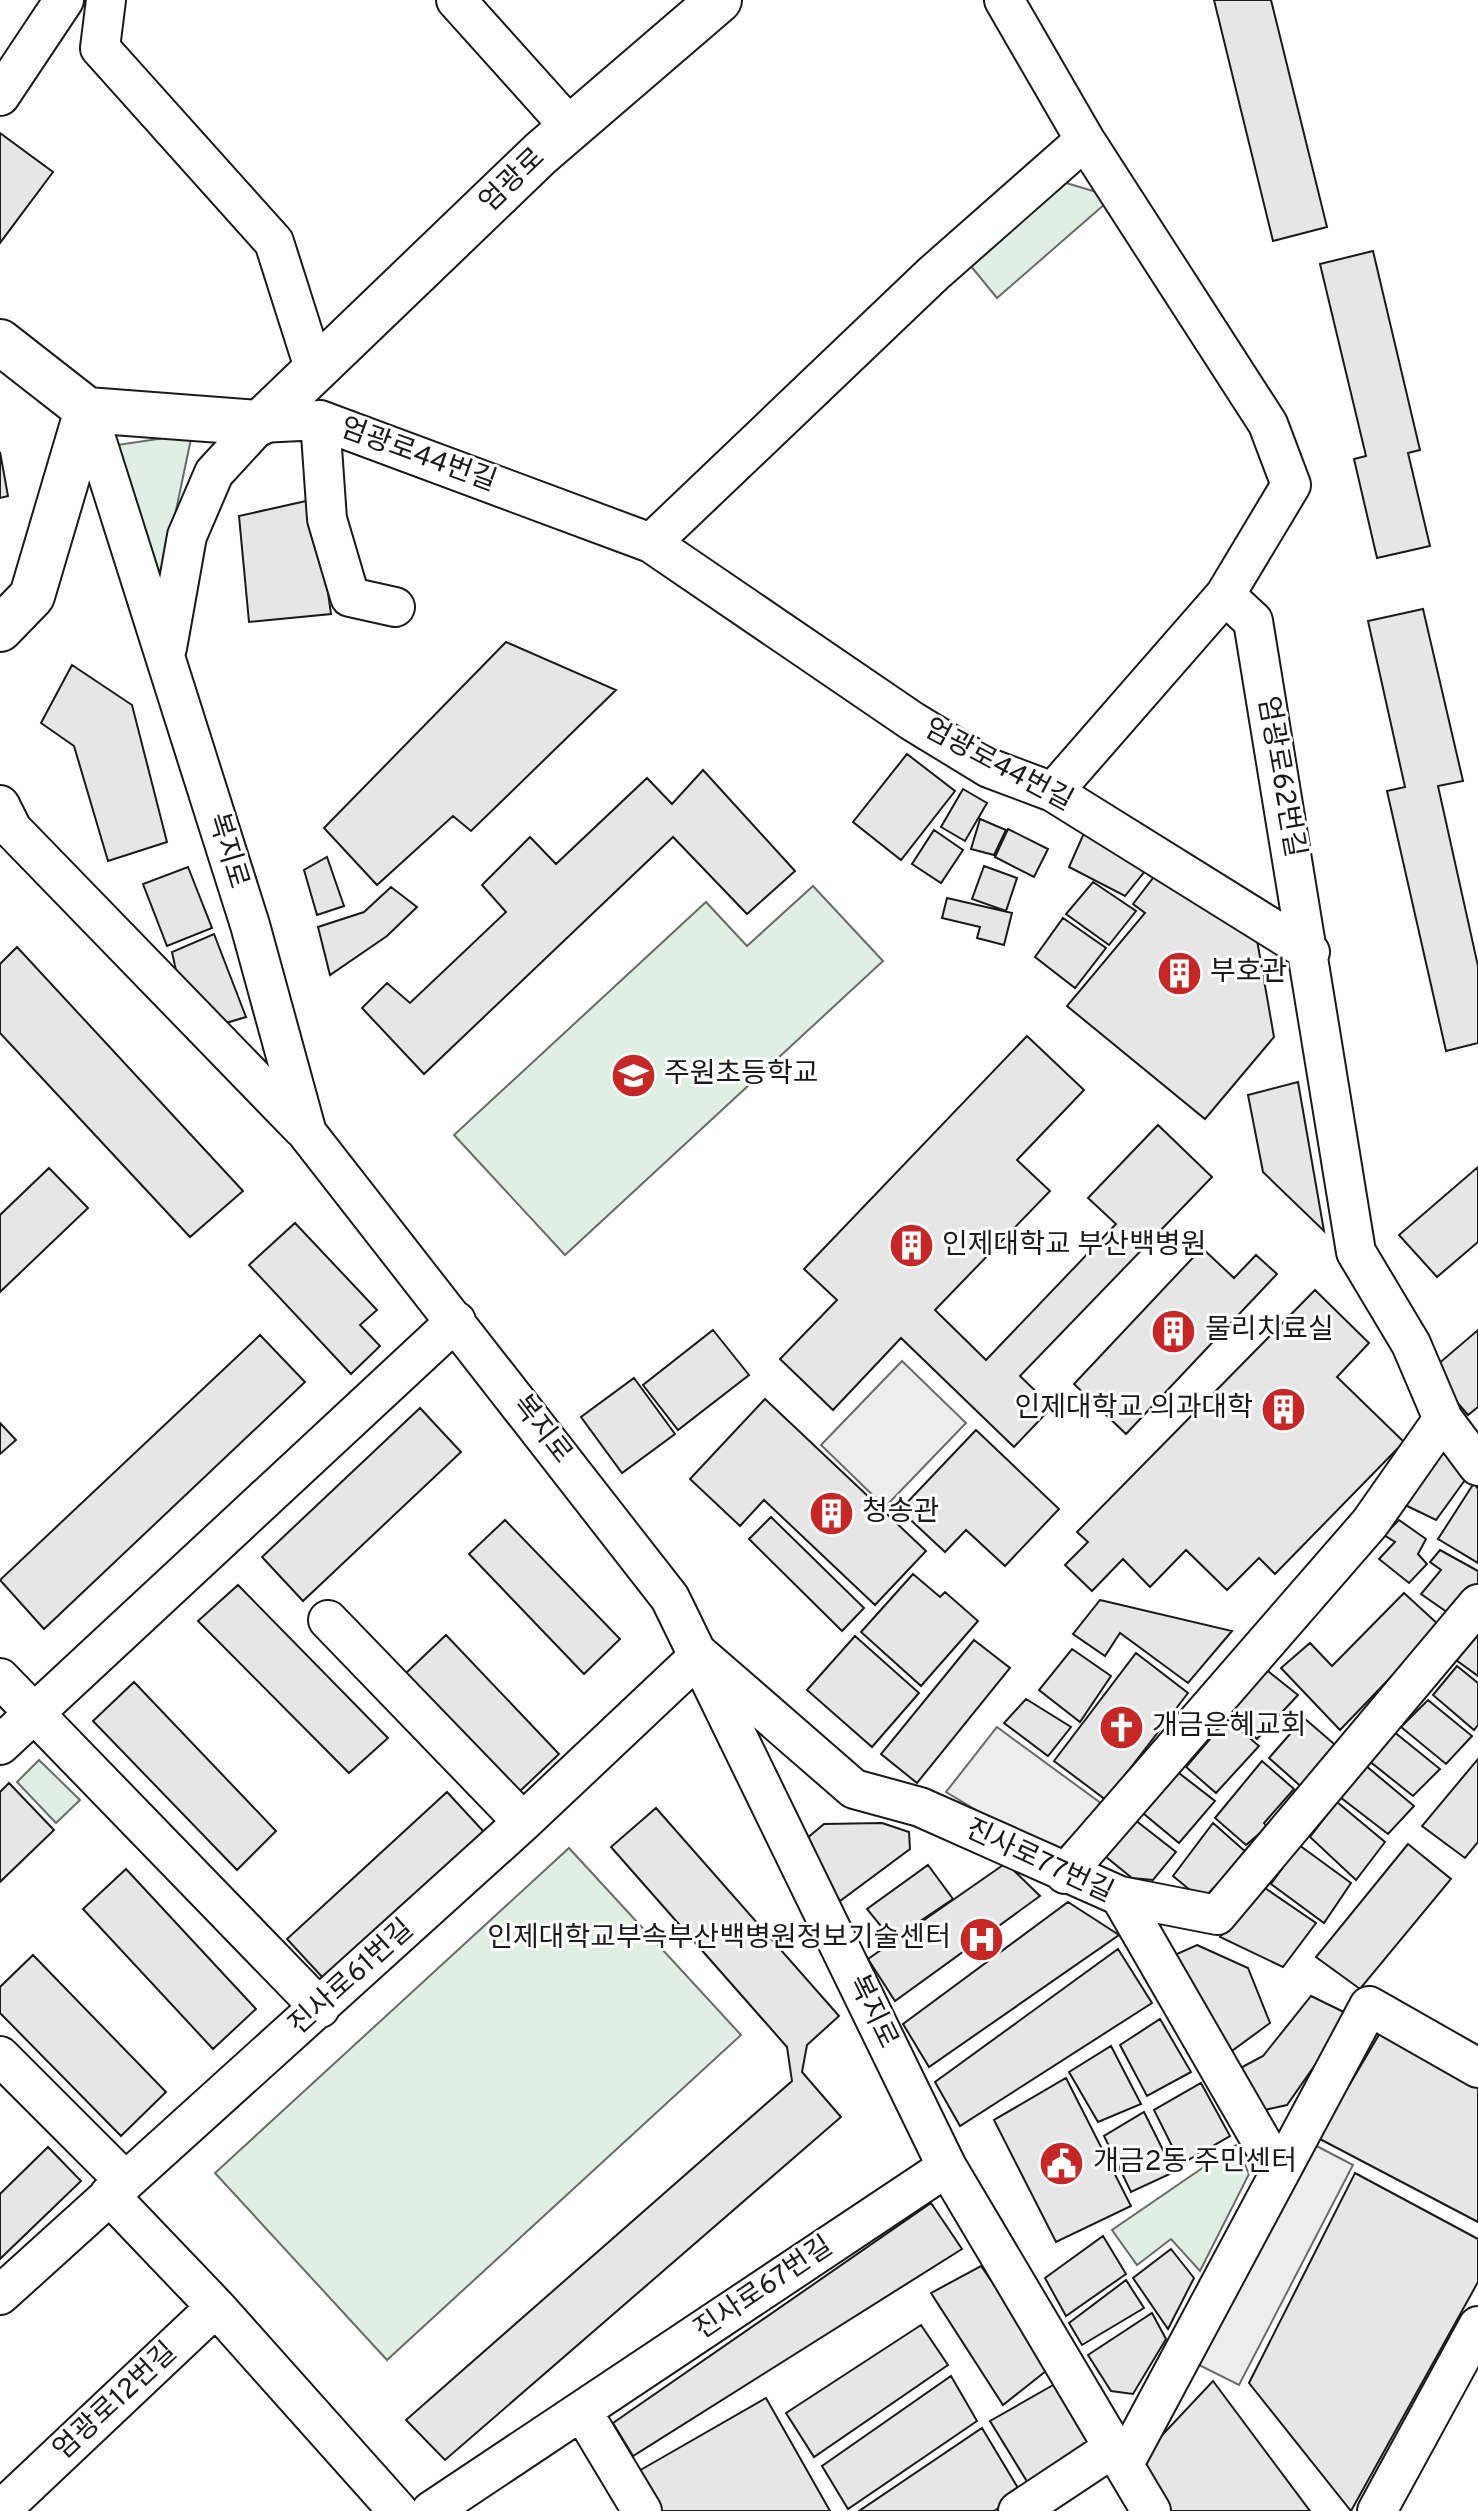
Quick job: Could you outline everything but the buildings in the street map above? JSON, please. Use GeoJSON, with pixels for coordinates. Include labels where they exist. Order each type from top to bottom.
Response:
{"type":"FeatureCollection","features":[{"type":"Feature","properties":{"kind":"main road","name":"엄광로"},"geometry":{"type":"LineString","coordinates":[[260,423],[570,127],[719,0]]}},
{"type":"Feature","properties":{"kind":"main road"},"geometry":{"type":"LineString","coordinates":[[0,342],[87,410],[260,423]]}},
{"type":"Feature","properties":{"kind":"main road"},"geometry":{"type":"LineString","coordinates":[[0,629],[32,596],[87,410]]}},
{"type":"Feature","properties":{"kind":"street"},"geometry":{"type":"LineString","coordinates":[[0,96],[64,0]]}},
{"type":"Feature","properties":{"kind":"street"},"geometry":{"type":"LineString","coordinates":[[106,0],[100,48],[274,242],[315,371]]}},
{"type":"Feature","properties":{"kind":"street"},"geometry":{"type":"LineString","coordinates":[[456,0],[570,127]]}},
{"type":"Feature","properties":{"kind":"street"},"geometry":{"type":"LineString","coordinates":[[1004,0],[1085,140],[1268,424],[1291,485],[1225,595],[1053,792]]}},
{"type":"Feature","properties":{"kind":"street"},"geometry":{"type":"LineString","coordinates":[[651,543],[860,344],[1085,140]]}},
{"type":"Feature","properties":{"kind":"street","name":"복지로"},"geometry":{"type":"LineString","coordinates":[[87,410],[250,925],[307,1133],[670,1598],[947,2167],[1151,2511]]}},
{"type":"Feature","properties":{"kind":"street","name":"엄광로44번길"},"geometry":{"type":"LineString","coordinates":[[320,420],[327,519],[350,597],[395,607]]}},
{"type":"Feature","properties":{"kind":"street","name":"엄광로44번길"},"geometry":{"type":"LineString","coordinates":[[260,423],[320,420],[651,543],[950,744],[989,768],[1053,792],[1310,952]]}},
{"type":"Feature","properties":{"kind":"street"},"geometry":{"type":"LineString","coordinates":[[165,655],[187,536],[214,473],[260,423]]}},
{"type":"Feature","properties":{"kind":"street","name":"엄광로62번길"},"geometry":{"type":"LineString","coordinates":[[1225,595],[1253,621],[1310,952],[1356,1252],[1411,1344],[1443,1419],[1478,1466]]}},
{"type":"Feature","properties":{"kind":"street"},"geometry":{"type":"LineString","coordinates":[[0,805],[12,829],[307,1133]]}},
{"type":"Feature","properties":{"kind":"street"},"geometry":{"type":"LineString","coordinates":[[0,1745],[456,1321]]}},
{"type":"Feature","properties":{"kind":"street"},"geometry":{"type":"LineString","coordinates":[[1065,1874],[1370,1523],[1443,1419]]}},
{"type":"Feature","properties":{"kind":"street"},"geometry":{"type":"LineString","coordinates":[[1120,1896],[1217,1915],[1478,1604]]}},
{"type":"Feature","properties":{"kind":"street"},"geometry":{"type":"LineString","coordinates":[[328,1620],[523,1822]]}},
{"type":"Feature","properties":{"kind":"street","name":"진사로61번길"},"geometry":{"type":"LineString","coordinates":[[0,2295],[320,2008],[700,1655]]}},
{"type":"Feature","properties":{"kind":"street","name":"진사로77번길"},"geometry":{"type":"LineString","coordinates":[[700,1655],[854,1789],[920,1807],[1120,1896],[1279,2172]]}},
{"type":"Feature","properties":{"kind":"street"},"geometry":{"type":"LineString","coordinates":[[0,1678],[320,2008]]}},
{"type":"Feature","properties":{"kind":"street"},"geometry":{"type":"LineString","coordinates":[[1018,2511],[1118,2456],[1369,2006],[1478,2068]]}},
{"type":"Feature","properties":{"kind":"street"},"geometry":{"type":"LineString","coordinates":[[0,2056],[117,2188],[216,2307],[398,2511]]}},
{"type":"Feature","properties":{"kind":"street","name":"진사로67번길"},"geometry":{"type":"LineString","coordinates":[[431,2511],[947,2167]]}},
{"type":"Feature","properties":{"kind":"street","name":"엄광로12번길"},"geometry":{"type":"LineString","coordinates":[[10,2499],[216,2307]]}},
{"type":"Feature","properties":{"kind":"street"},"geometry":{"type":"LineString","coordinates":[[1377,2511],[1478,2326]]}},
{"type":"Feature","properties":{"kind":"street"},"geometry":{"type":"LineString","coordinates":[[582,2411],[642,2511]]}},
{"type":"Feature","properties":{"kind":"green space"},"geometry":{"type":"Polygon","coordinates":[[[1063,182],[1113,197],[997,298],[970,265],[1063,182]]]}},
{"type":"Feature","properties":{"kind":"green space"},"geometry":{"type":"Polygon","coordinates":[[[192,434],[156,606],[117,445],[192,434]]]}},
{"type":"Feature","properties":{"kind":"green space"},"geometry":{"type":"Polygon","coordinates":[[[813,886],[883,961],[565,1255],[454,1135],[706,902],[747,946],[813,886]]]}},
{"type":"Feature","properties":{"kind":"green space"},"geometry":{"type":"Polygon","coordinates":[[[39,1760],[80,1800],[56,1823],[17,1782],[39,1760]]]}},
{"type":"Feature","properties":{"kind":"green space"},"geometry":{"type":"Polygon","coordinates":[[[569,1848],[741,2035],[387,2360],[215,2173],[569,1848]]]}},
{"type":"Feature","properties":{"kind":"green space"},"geometry":{"type":"Polygon","coordinates":[[[1236,2145],[1249,2174],[1200,2271],[1171,2239],[1137,2265],[1112,2230],[1236,2145]]]}},
{"type":"Feature","properties":{"kind":"shaded area"},"geometry":{"type":"Polygon","coordinates":[[[902,1361],[966,1423],[885,1507],[821,1445],[902,1361]]]}},
{"type":"Feature","properties":{"kind":"shaded area"},"geometry":{"type":"Polygon","coordinates":[[[997,1727],[1102,1804],[1053,1856],[946,1792],[997,1727]]]}},
{"type":"Feature","properties":{"kind":"shaded area"},"geometry":{"type":"Polygon","coordinates":[[[1311,2143],[1353,2165],[1239,2385],[1197,2364],[1311,2143]]]}},
{"type":"Feature","properties":{"kind":"place","name":"부호관"},"geometry":{"type":"Point","coordinates":[1179,973]}},
{"type":"Feature","properties":{"kind":"place","name":"주원초등학교"},"geometry":{"type":"Point","coordinates":[633,1075]}},
{"type":"Feature","properties":{"kind":"place","name":"인제대학교 부산백병원"},"geometry":{"type":"Point","coordinates":[911,1246]}},
{"type":"Feature","properties":{"kind":"place","name":"물리치료실"},"geometry":{"type":"Point","coordinates":[1174,1331]}},
{"type":"Feature","properties":{"kind":"place","name":"인제대학교 의과대학"},"geometry":{"type":"Point","coordinates":[1284,1409]}},
{"type":"Feature","properties":{"kind":"place","name":"청송관"},"geometry":{"type":"Point","coordinates":[831,1513]}},
{"type":"Feature","properties":{"kind":"place","name":"개금은혜교회"},"geometry":{"type":"Point","coordinates":[1121,1727]}},
{"type":"Feature","properties":{"kind":"place","name":"인제대학교부속부산백병원정보기술센터"},"geometry":{"type":"Point","coordinates":[982,1939]}},
{"type":"Feature","properties":{"kind":"place","name":"개금2동 주민센터"},"geometry":{"type":"Point","coordinates":[1062,2163]}}]}
